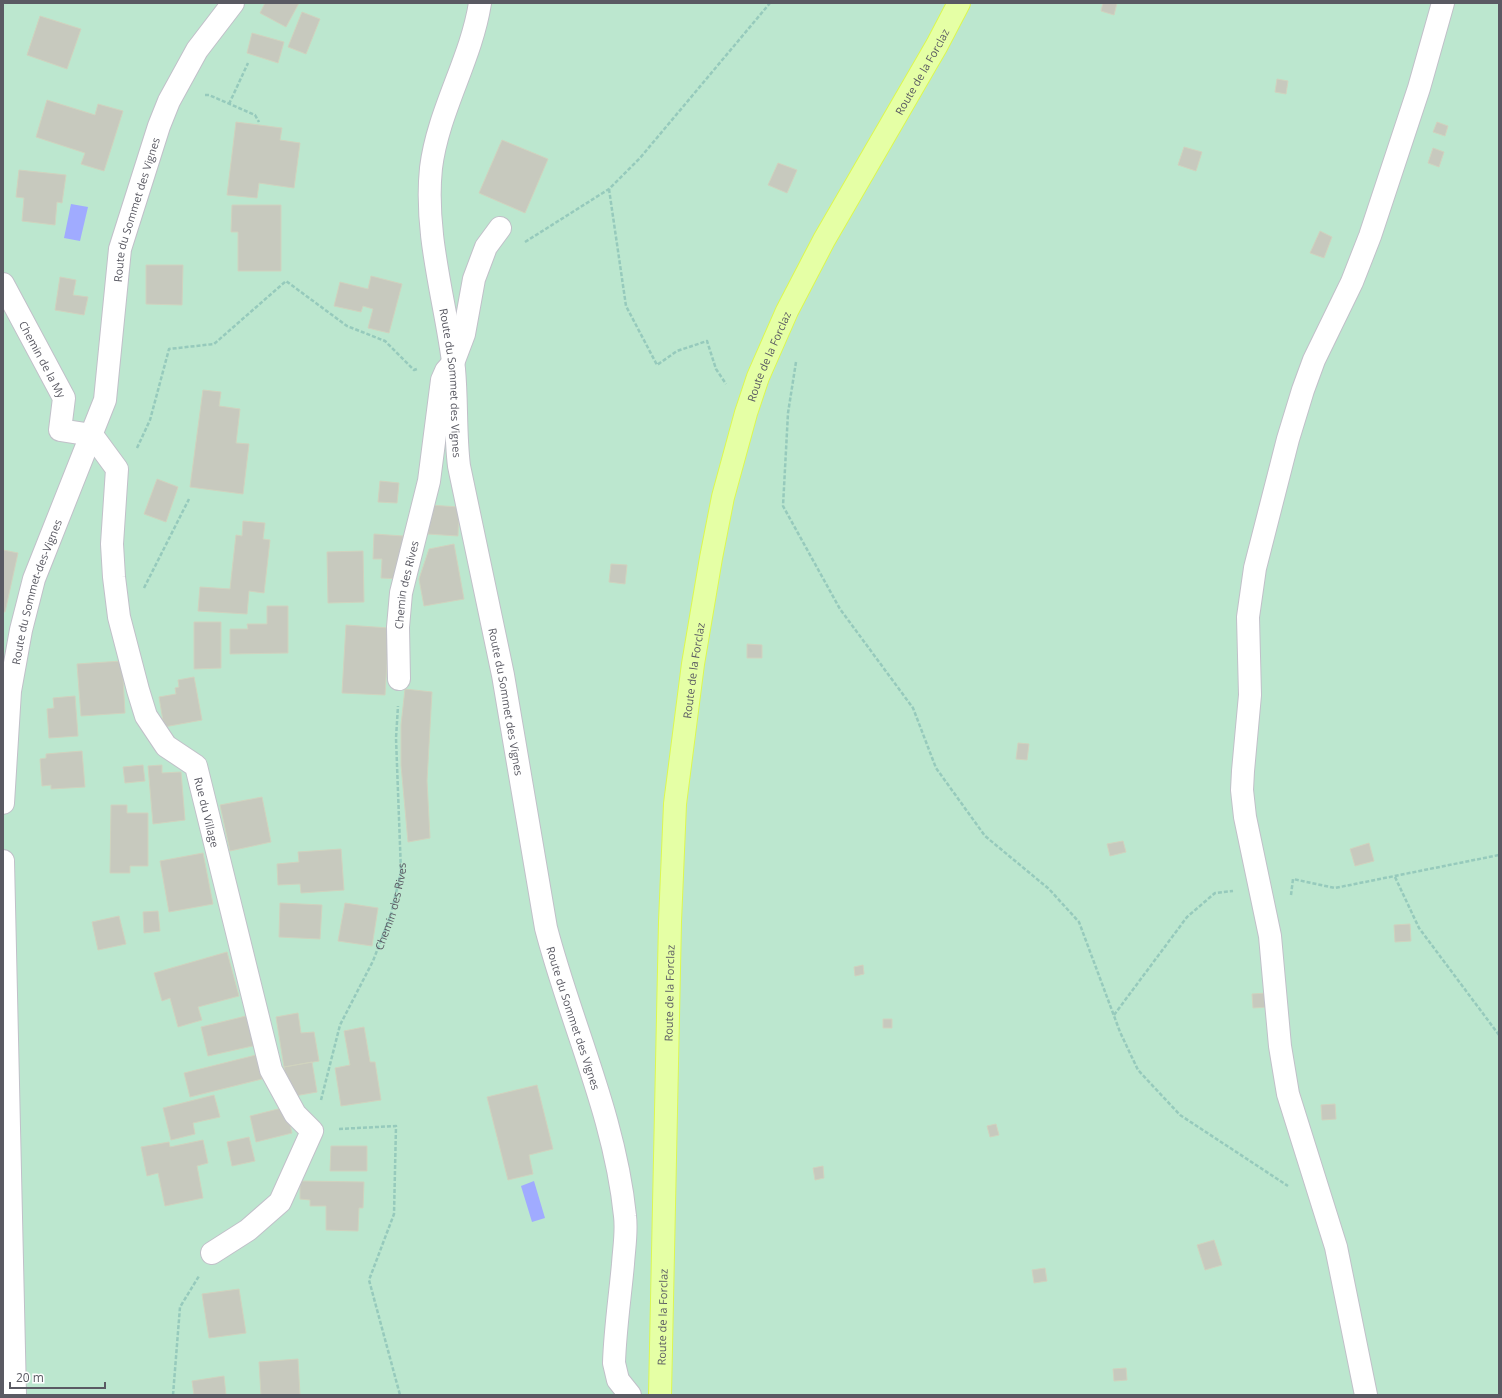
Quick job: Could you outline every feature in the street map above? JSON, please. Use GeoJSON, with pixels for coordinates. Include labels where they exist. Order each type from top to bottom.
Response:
{"type":"FeatureCollection","features":[{"type":"Feature","properties":{"kind":"main road","name":"Route de la Forclaz"},"geometry":{"type":"LineString","coordinates":[[660,1395],[671,883],[678,770],[710,558],[723,497],[746,413],[774,340],[804,275],[937,45],[959,3]]}},
{"type":"Feature","properties":{"kind":"street","name":"Route du Sommet des Vignes"},"geometry":{"type":"LineString","coordinates":[[92,435],[105,400],[120,249],[159,126],[180,80],[197,50],[233,3]]}},
{"type":"Feature","properties":{"kind":"street","name":"Route du Sommet des Vignes"},"geometry":{"type":"LineString","coordinates":[[480,3],[477,23],[440,132],[432,168],[430,224],[453,363],[458,466],[503,675],[546,928],[596,1086],[613,1150],[623,1201],[625,1243],[614,1363],[621,1385],[630,1395]]}},
{"type":"Feature","properties":{"kind":"street"},"geometry":{"type":"LineString","coordinates":[[1366,1395],[1336,1247],[1288,1094],[1279,1033],[1270,936],[1261,889],[1247,831],[1242,790],[1250,695],[1248,617],[1254,573],[1288,439],[1308,374],[1341,306],[1365,248],[1419,88],[1443,3]]}},
{"type":"Feature","properties":{"kind":"street"},"geometry":{"type":"LineString","coordinates":[[453,363],[464,334],[474,279],[486,247],[500,228]]}},
{"type":"Feature","properties":{"kind":"street","name":"Chemin de la My"},"geometry":{"type":"LineString","coordinates":[[3,284],[64,398],[60,430],[92,435]]}},
{"type":"Feature","properties":{"kind":"street","name":"Chemin des Rives"},"geometry":{"type":"LineString","coordinates":[[399,679],[398,627],[401,593],[430,481],[442,380],[446,371],[453,363]]}},
{"type":"Feature","properties":{"kind":"street","name":"Route du Sommet-des-Vignes"},"geometry":{"type":"LineString","coordinates":[[3,803],[10,691],[21,630],[34,579],[92,435]]}},
{"type":"Feature","properties":{"kind":"street","name":"Rue du Village"},"geometry":{"type":"LineString","coordinates":[[92,435],[116,469],[112,544],[114,577],[119,617],[146,716],[166,746],[196,766],[271,1070],[295,1114],[312,1131]]}},
{"type":"Feature","properties":{"kind":"street"},"geometry":{"type":"LineString","coordinates":[[3,860],[15,1395]]}},
{"type":"Feature","properties":{"kind":"street"},"geometry":{"type":"LineString","coordinates":[[212,1254],[248,1230],[280,1202],[312,1131]]}},
{"type":"Feature","properties":{"kind":"path"},"geometry":{"type":"LineString","coordinates":[[519,246],[609,189],[640,158],[770,3]]}},
{"type":"Feature","properties":{"kind":"path"},"geometry":{"type":"LineString","coordinates":[[229,104],[248,63]]}},
{"type":"Feature","properties":{"kind":"path"},"geometry":{"type":"LineString","coordinates":[[201,95],[209,95],[255,115],[259,122]]}},
{"type":"Feature","properties":{"kind":"path"},"geometry":{"type":"LineString","coordinates":[[609,189],[626,306],[657,365],[677,351],[707,341],[716,369],[728,388]]}},
{"type":"Feature","properties":{"kind":"path"},"geometry":{"type":"LineString","coordinates":[[135,453],[150,420],[169,349],[214,344],[286,281],[347,326],[385,341],[414,370],[453,363]]}},
{"type":"Feature","properties":{"kind":"path"},"geometry":{"type":"LineString","coordinates":[[774,340],[792,350],[797,360],[788,413],[783,506],[840,609],[913,708],[936,768],[985,836],[1049,889],[1079,922],[1114,1015],[1138,1070],[1180,1115],[1311,1201],[1324,1205]]}},
{"type":"Feature","properties":{"kind":"path"},"geometry":{"type":"LineString","coordinates":[[143,590],[189,499]]}},
{"type":"Feature","properties":{"kind":"path","name":"Chemin des Rives"},"geometry":{"type":"LineString","coordinates":[[312,1131],[340,1025],[373,961],[391,914],[401,872],[396,738],[399,679]]}},
{"type":"Feature","properties":{"kind":"path"},"geometry":{"type":"LineString","coordinates":[[1270,936],[1278,930],[1290,910],[1293,880],[1334,888],[1499,855]]}},
{"type":"Feature","properties":{"kind":"path"},"geometry":{"type":"LineString","coordinates":[[1395,877],[1419,928],[1499,1035]]}},
{"type":"Feature","properties":{"kind":"path"},"geometry":{"type":"LineString","coordinates":[[1114,1015],[1186,916],[1215,892],[1261,889]]}},
{"type":"Feature","properties":{"kind":"path"},"geometry":{"type":"LineString","coordinates":[[312,1131],[396,1126],[394,1214],[369,1280],[400,1395]]}},
{"type":"Feature","properties":{"kind":"path"},"geometry":{"type":"LineString","coordinates":[[173,1395],[180,1307],[212,1254]]}},
{"type":"Feature","properties":{"kind":"green space"},"geometry":{"type":"Polygon","coordinates":[[[3,3],[1499,3],[1499,1395],[3,1395],[3,3]]]}},
{"type":"Feature","properties":{"kind":"water"},"geometry":{"type":"Polygon","coordinates":[[[71,204],[88,207],[80,241],[64,238],[71,204]]]}},
{"type":"Feature","properties":{"kind":"water"},"geometry":{"type":"Polygon","coordinates":[[[534,1181],[545,1218],[532,1222],[521,1186],[534,1181]]]}},
{"type":"Feature","properties":{"kind":"building"},"geometry":{"type":"Polygon","coordinates":[[[265,3],[299,3],[286,27],[260,13],[265,3]]]}},
{"type":"Feature","properties":{"kind":"building"},"geometry":{"type":"Polygon","coordinates":[[[1103,3],[1117,3],[1114,15],[1101,11],[1103,3]]]}},
{"type":"Feature","properties":{"kind":"building"},"geometry":{"type":"Polygon","coordinates":[[[302,12],[320,19],[306,54],[288,47],[302,12]]]}},
{"type":"Feature","properties":{"kind":"building"},"geometry":{"type":"Polygon","coordinates":[[[40,16],[81,29],[67,69],[27,55],[40,16]]]}},
{"type":"Feature","properties":{"kind":"building"},"geometry":{"type":"Polygon","coordinates":[[[252,33],[284,42],[278,63],[247,53],[252,33]]]}},
{"type":"Feature","properties":{"kind":"building"},"geometry":{"type":"Polygon","coordinates":[[[1277,79],[1288,81],[1286,94],[1275,92],[1277,79]]]}},
{"type":"Feature","properties":{"kind":"building"},"geometry":{"type":"Polygon","coordinates":[[[47,100],[95,115],[98,104],[123,111],[104,171],[81,164],[85,153],[36,137],[47,100]]]}},
{"type":"Feature","properties":{"kind":"building"},"geometry":{"type":"Polygon","coordinates":[[[236,122],[282,128],[280,140],[300,143],[294,188],[259,183],[257,198],[227,195],[236,122]]]}},
{"type":"Feature","properties":{"kind":"building"},"geometry":{"type":"Polygon","coordinates":[[[1437,122],[1448,126],[1445,136],[1433,132],[1437,122]]]}},
{"type":"Feature","properties":{"kind":"building"},"geometry":{"type":"Polygon","coordinates":[[[502,140],[548,159],[525,213],[479,193],[502,140]]]}},
{"type":"Feature","properties":{"kind":"building"},"geometry":{"type":"Polygon","coordinates":[[[1184,147],[1202,152],[1196,171],[1178,165],[1184,147]]]}},
{"type":"Feature","properties":{"kind":"building"},"geometry":{"type":"Polygon","coordinates":[[[1433,148],[1444,152],[1439,167],[1428,163],[1433,148]]]}},
{"type":"Feature","properties":{"kind":"building"},"geometry":{"type":"Polygon","coordinates":[[[778,163],[797,170],[787,193],[768,185],[778,163]]]}},
{"type":"Feature","properties":{"kind":"building"},"geometry":{"type":"Polygon","coordinates":[[[19,170],[66,175],[62,203],[57,202],[55,225],[22,221],[24,198],[16,197],[19,170]]]}},
{"type":"Feature","properties":{"kind":"building"},"geometry":{"type":"Polygon","coordinates":[[[232,205],[281,205],[281,271],[238,271],[238,232],[231,232],[232,205]]]}},
{"type":"Feature","properties":{"kind":"building"},"geometry":{"type":"Polygon","coordinates":[[[1320,231],[1332,237],[1324,258],[1310,253],[1320,231]]]}},
{"type":"Feature","properties":{"kind":"building"},"geometry":{"type":"Polygon","coordinates":[[[146,265],[183,265],[182,305],[146,304],[146,265]]]}},
{"type":"Feature","properties":{"kind":"building"},"geometry":{"type":"Polygon","coordinates":[[[371,276],[402,284],[389,333],[368,328],[373,309],[363,306],[361,312],[334,306],[340,282],[368,289],[371,276]]]}},
{"type":"Feature","properties":{"kind":"building"},"geometry":{"type":"Polygon","coordinates":[[[60,277],[76,280],[73,295],[88,297],[84,315],[55,310],[60,277]]]}},
{"type":"Feature","properties":{"kind":"building"},"geometry":{"type":"Polygon","coordinates":[[[203,390],[221,392],[219,406],[240,409],[236,443],[249,444],[243,494],[190,487],[203,390]]]}},
{"type":"Feature","properties":{"kind":"building"},"geometry":{"type":"Polygon","coordinates":[[[157,479],[178,487],[166,522],[144,514],[157,479]]]}},
{"type":"Feature","properties":{"kind":"building"},"geometry":{"type":"Polygon","coordinates":[[[380,481],[399,483],[397,503],[378,502],[380,481]]]}},
{"type":"Feature","properties":{"kind":"building"},"geometry":{"type":"Polygon","coordinates":[[[429,505],[459,507],[458,536],[428,534],[429,505]]]}},
{"type":"Feature","properties":{"kind":"building"},"geometry":{"type":"Polygon","coordinates":[[[243,521],[265,523],[263,539],[270,540],[264,593],[249,591],[247,614],[198,611],[200,587],[230,589],[236,535],[242,536],[243,521]]]}},
{"type":"Feature","properties":{"kind":"building"},"geometry":{"type":"Polygon","coordinates":[[[374,534],[403,536],[401,579],[381,578],[382,559],[373,559],[374,534]]]}},
{"type":"Feature","properties":{"kind":"building"},"geometry":{"type":"Polygon","coordinates":[[[454,544],[464,599],[424,606],[419,579],[429,549],[454,544]]]}},
{"type":"Feature","properties":{"kind":"building"},"geometry":{"type":"Polygon","coordinates":[[[3,550],[18,553],[5,612],[3,612],[3,550]]]}},
{"type":"Feature","properties":{"kind":"building"},"geometry":{"type":"Polygon","coordinates":[[[363,551],[364,602],[328,603],[327,552],[363,551]]]}},
{"type":"Feature","properties":{"kind":"building"},"geometry":{"type":"Polygon","coordinates":[[[611,564],[627,565],[625,584],[609,582],[611,564]]]}},
{"type":"Feature","properties":{"kind":"building"},"geometry":{"type":"Polygon","coordinates":[[[267,606],[288,606],[288,653],[230,654],[230,629],[248,629],[247,624],[267,624],[267,606]]]}},
{"type":"Feature","properties":{"kind":"building"},"geometry":{"type":"Polygon","coordinates":[[[194,622],[221,622],[221,668],[194,669],[194,622]]]}},
{"type":"Feature","properties":{"kind":"building"},"geometry":{"type":"Polygon","coordinates":[[[346,625],[389,628],[385,695],[342,693],[346,625]]]}},
{"type":"Feature","properties":{"kind":"building"},"geometry":{"type":"Polygon","coordinates":[[[747,644],[762,645],[762,658],[747,658],[747,644]]]}},
{"type":"Feature","properties":{"kind":"building"},"geometry":{"type":"Polygon","coordinates":[[[122,661],[125,713],[81,716],[77,664],[122,661]]]}},
{"type":"Feature","properties":{"kind":"building"},"geometry":{"type":"Polygon","coordinates":[[[194,677],[202,720],[164,727],[159,697],[176,694],[175,688],[179,687],[178,680],[194,677]]]}},
{"type":"Feature","properties":{"kind":"building"},"geometry":{"type":"Polygon","coordinates":[[[405,689],[432,692],[427,781],[430,838],[408,842],[401,765],[401,725],[405,689]]]}},
{"type":"Feature","properties":{"kind":"building"},"geometry":{"type":"Polygon","coordinates":[[[75,696],[78,736],[49,738],[47,709],[54,708],[53,698],[75,696]]]}},
{"type":"Feature","properties":{"kind":"building"},"geometry":{"type":"Polygon","coordinates":[[[1018,743],[1029,744],[1027,760],[1016,759],[1018,743]]]}},
{"type":"Feature","properties":{"kind":"building"},"geometry":{"type":"Polygon","coordinates":[[[82,751],[85,787],[51,789],[51,785],[42,786],[40,759],[46,758],[46,754],[82,751]]]}},
{"type":"Feature","properties":{"kind":"building"},"geometry":{"type":"Polygon","coordinates":[[[143,765],[145,781],[125,783],[123,767],[143,765]]]}},
{"type":"Feature","properties":{"kind":"building"},"geometry":{"type":"Polygon","coordinates":[[[162,765],[162,773],[181,772],[185,820],[153,824],[148,766],[162,765]]]}},
{"type":"Feature","properties":{"kind":"building"},"geometry":{"type":"Polygon","coordinates":[[[262,797],[271,842],[230,851],[220,805],[262,797]]]}},
{"type":"Feature","properties":{"kind":"building"},"geometry":{"type":"Polygon","coordinates":[[[111,805],[127,805],[127,813],[148,813],[148,866],[130,866],[130,873],[110,873],[111,805]]]}},
{"type":"Feature","properties":{"kind":"building"},"geometry":{"type":"Polygon","coordinates":[[[1123,841],[1126,852],[1110,856],[1107,844],[1123,841]]]}},
{"type":"Feature","properties":{"kind":"building"},"geometry":{"type":"Polygon","coordinates":[[[1369,843],[1374,861],[1355,866],[1350,849],[1369,843]]]}},
{"type":"Feature","properties":{"kind":"building"},"geometry":{"type":"Polygon","coordinates":[[[341,849],[344,890],[301,893],[300,884],[278,885],[277,864],[299,862],[298,852],[341,849]]]}},
{"type":"Feature","properties":{"kind":"building"},"geometry":{"type":"Polygon","coordinates":[[[203,853],[213,904],[169,912],[160,861],[203,853]]]}},
{"type":"Feature","properties":{"kind":"building"},"geometry":{"type":"Polygon","coordinates":[[[280,903],[322,905],[320,939],[279,937],[280,903]]]}},
{"type":"Feature","properties":{"kind":"building"},"geometry":{"type":"Polygon","coordinates":[[[345,903],[378,908],[372,946],[338,941],[345,903]]]}},
{"type":"Feature","properties":{"kind":"building"},"geometry":{"type":"Polygon","coordinates":[[[158,911],[160,931],[144,933],[143,912],[158,911]]]}},
{"type":"Feature","properties":{"kind":"building"},"geometry":{"type":"Polygon","coordinates":[[[119,916],[126,944],[98,950],[92,922],[119,916]]]}},
{"type":"Feature","properties":{"kind":"building"},"geometry":{"type":"Polygon","coordinates":[[[1410,924],[1411,941],[1395,942],[1394,925],[1410,924]]]}},
{"type":"Feature","properties":{"kind":"building"},"geometry":{"type":"Polygon","coordinates":[[[227,952],[239,996],[198,1007],[202,1020],[178,1027],[170,998],[162,1001],[154,973],[227,952]]]}},
{"type":"Feature","properties":{"kind":"building"},"geometry":{"type":"Polygon","coordinates":[[[863,965],[864,974],[855,976],[854,967],[863,965]]]}},
{"type":"Feature","properties":{"kind":"building"},"geometry":{"type":"Polygon","coordinates":[[[1267,993],[1269,1007],[1253,1008],[1252,994],[1267,993]]]}},
{"type":"Feature","properties":{"kind":"building"},"geometry":{"type":"Polygon","coordinates":[[[298,1013],[301,1033],[314,1032],[319,1061],[284,1067],[276,1017],[298,1013]]]}},
{"type":"Feature","properties":{"kind":"building"},"geometry":{"type":"Polygon","coordinates":[[[250,1015],[257,1045],[208,1056],[201,1027],[250,1015]]]}},
{"type":"Feature","properties":{"kind":"building"},"geometry":{"type":"Polygon","coordinates":[[[883,1019],[892,1019],[892,1028],[883,1028],[883,1019]]]}},
{"type":"Feature","properties":{"kind":"building"},"geometry":{"type":"Polygon","coordinates":[[[364,1027],[370,1062],[375,1062],[381,1100],[341,1106],[335,1068],[350,1065],[344,1031],[364,1027]]]}},
{"type":"Feature","properties":{"kind":"building"},"geometry":{"type":"Polygon","coordinates":[[[256,1055],[262,1079],[190,1097],[184,1073],[256,1055]]]}},
{"type":"Feature","properties":{"kind":"building"},"geometry":{"type":"Polygon","coordinates":[[[312,1062],[317,1092],[289,1097],[284,1067],[312,1062]]]}},
{"type":"Feature","properties":{"kind":"building"},"geometry":{"type":"Polygon","coordinates":[[[537,1085],[553,1149],[529,1155],[533,1174],[508,1180],[487,1097],[537,1085]]]}},
{"type":"Feature","properties":{"kind":"building"},"geometry":{"type":"Polygon","coordinates":[[[214,1095],[220,1117],[193,1123],[195,1134],[171,1140],[163,1108],[214,1095]]]}},
{"type":"Feature","properties":{"kind":"building"},"geometry":{"type":"Polygon","coordinates":[[[1335,1104],[1336,1119],[1322,1120],[1321,1105],[1335,1104]]]}},
{"type":"Feature","properties":{"kind":"building"},"geometry":{"type":"Polygon","coordinates":[[[286,1107],[292,1133],[256,1142],[250,1116],[286,1107]]]}},
{"type":"Feature","properties":{"kind":"building"},"geometry":{"type":"Polygon","coordinates":[[[996,1124],[999,1135],[990,1137],[987,1126],[996,1124]]]}},
{"type":"Feature","properties":{"kind":"building"},"geometry":{"type":"Polygon","coordinates":[[[249,1137],[255,1161],[232,1166],[227,1142],[249,1137]]]}},
{"type":"Feature","properties":{"kind":"building"},"geometry":{"type":"Polygon","coordinates":[[[203,1140],[208,1163],[197,1166],[203,1198],[165,1206],[158,1173],[147,1176],[141,1147],[169,1142],[170,1147],[203,1140]]]}},
{"type":"Feature","properties":{"kind":"building"},"geometry":{"type":"Polygon","coordinates":[[[331,1146],[367,1146],[367,1171],[330,1171],[331,1146]]]}},
{"type":"Feature","properties":{"kind":"building"},"geometry":{"type":"Polygon","coordinates":[[[823,1166],[824,1178],[815,1180],[813,1168],[823,1166]]]}},
{"type":"Feature","properties":{"kind":"building"},"geometry":{"type":"Polygon","coordinates":[[[300,1181],[364,1182],[363,1208],[359,1208],[358,1231],[326,1230],[326,1206],[310,1206],[310,1200],[300,1199],[300,1181]]]}},
{"type":"Feature","properties":{"kind":"building"},"geometry":{"type":"Polygon","coordinates":[[[1214,1240],[1222,1265],[1205,1270],[1197,1245],[1214,1240]]]}},
{"type":"Feature","properties":{"kind":"building"},"geometry":{"type":"Polygon","coordinates":[[[1045,1268],[1047,1281],[1034,1283],[1032,1270],[1045,1268]]]}},
{"type":"Feature","properties":{"kind":"building"},"geometry":{"type":"Polygon","coordinates":[[[239,1289],[246,1333],[209,1338],[202,1294],[239,1289]]]}},
{"type":"Feature","properties":{"kind":"building"},"geometry":{"type":"Polygon","coordinates":[[[298,1359],[300,1395],[261,1395],[259,1362],[298,1359]]]}},
{"type":"Feature","properties":{"kind":"building"},"geometry":{"type":"Polygon","coordinates":[[[1126,1368],[1127,1380],[1114,1381],[1113,1369],[1126,1368]]]}},
{"type":"Feature","properties":{"kind":"building"},"geometry":{"type":"Polygon","coordinates":[[[224,1376],[226,1395],[194,1395],[192,1381],[224,1376]]]}}]}
